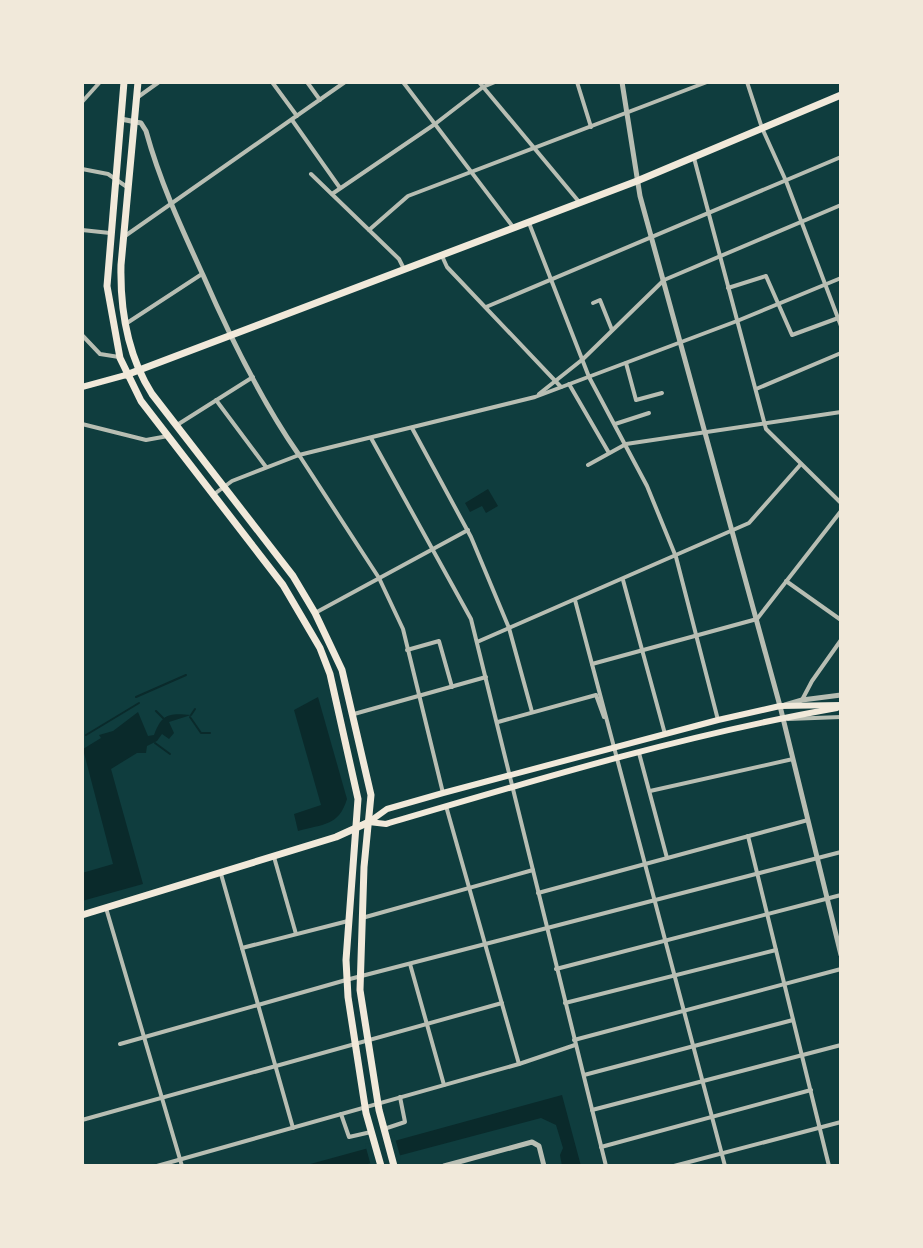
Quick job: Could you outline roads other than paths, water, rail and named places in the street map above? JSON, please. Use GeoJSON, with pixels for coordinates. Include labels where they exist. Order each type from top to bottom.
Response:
{"type":"FeatureCollection","features":[{"type":"Feature","properties":{"kind":"main road"},"geometry":{"type":"LineString","coordinates":[[124,82],[107,292],[120,358],[141,401],[283,585],[326,661],[358,799],[346,980],[365,1107],[381,1166]]}},
{"type":"Feature","properties":{"kind":"main road"},"geometry":{"type":"LineString","coordinates":[[138,82],[123,238],[121,284],[126,324],[138,371],[152,394],[293,576],[338,657],[371,795],[365,847],[360,977],[378,1103],[394,1166]]}},
{"type":"Feature","properties":{"kind":"main road"},"geometry":{"type":"LineString","coordinates":[[82,387],[138,371],[529,223],[694,158],[841,95]]}},
{"type":"Feature","properties":{"kind":"main road"},"geometry":{"type":"LineString","coordinates":[[82,915],[336,837],[369,822],[387,809],[443,793],[780,706],[841,706]]}},
{"type":"Feature","properties":{"kind":"main road"},"geometry":{"type":"LineString","coordinates":[[369,822],[386,824],[639,753],[841,706]]}},
{"type":"Feature","properties":{"kind":"street"},"geometry":{"type":"LineString","coordinates":[[82,102],[100,82]]}},
{"type":"Feature","properties":{"kind":"street"},"geometry":{"type":"LineString","coordinates":[[136,98],[159,82]]}},
{"type":"Feature","properties":{"kind":"street"},"geometry":{"type":"LineString","coordinates":[[272,82],[340,188]]}},
{"type":"Feature","properties":{"kind":"street"},"geometry":{"type":"LineString","coordinates":[[307,82],[320,100]]}},
{"type":"Feature","properties":{"kind":"street"},"geometry":{"type":"LineString","coordinates":[[123,238],[345,82]]}},
{"type":"Feature","properties":{"kind":"street"},"geometry":{"type":"LineString","coordinates":[[403,82],[514,228]]}},
{"type":"Feature","properties":{"kind":"street"},"geometry":{"type":"LineString","coordinates":[[332,194],[435,124],[481,84],[495,82]]}},
{"type":"Feature","properties":{"kind":"street"},"geometry":{"type":"LineString","coordinates":[[577,82],[591,127]]}},
{"type":"Feature","properties":{"kind":"street"},"geometry":{"type":"LineString","coordinates":[[622,82],[637,181],[780,706],[841,955]]}},
{"type":"Feature","properties":{"kind":"street"},"geometry":{"type":"LineString","coordinates":[[369,230],[408,196],[707,82]]}},
{"type":"Feature","properties":{"kind":"street"},"geometry":{"type":"LineString","coordinates":[[747,82],[762,128],[786,181],[841,326]]}},
{"type":"Feature","properties":{"kind":"street"},"geometry":{"type":"LineString","coordinates":[[481,84],[580,203]]}},
{"type":"Feature","properties":{"kind":"street"},"geometry":{"type":"LineString","coordinates":[[121,119],[141,123],[146,131],[171,205],[230,337],[270,411],[379,578],[403,629],[443,793]]}},
{"type":"Feature","properties":{"kind":"street"},"geometry":{"type":"LineString","coordinates":[[486,307],[841,157]]}},
{"type":"Feature","properties":{"kind":"street"},"geometry":{"type":"LineString","coordinates":[[694,158],[766,429],[841,503]]}},
{"type":"Feature","properties":{"kind":"street"},"geometry":{"type":"LineString","coordinates":[[82,169],[108,174],[127,188]]}},
{"type":"Feature","properties":{"kind":"street"},"geometry":{"type":"LineString","coordinates":[[311,174],[399,259],[405,270]]}},
{"type":"Feature","properties":{"kind":"street"},"geometry":{"type":"LineString","coordinates":[[535,397],[583,359],[664,280],[841,205]]}},
{"type":"Feature","properties":{"kind":"street"},"geometry":{"type":"LineString","coordinates":[[529,223],[589,377],[626,444],[676,557],[718,720]]}},
{"type":"Feature","properties":{"kind":"street"},"geometry":{"type":"LineString","coordinates":[[82,230],[110,233]]}},
{"type":"Feature","properties":{"kind":"street"},"geometry":{"type":"LineString","coordinates":[[442,255],[447,267],[561,387]]}},
{"type":"Feature","properties":{"kind":"street"},"geometry":{"type":"LineString","coordinates":[[126,324],[202,274]]}},
{"type":"Feature","properties":{"kind":"street"},"geometry":{"type":"LineString","coordinates":[[728,288],[766,276],[792,335],[840,317]]}},
{"type":"Feature","properties":{"kind":"street"},"geometry":{"type":"LineString","coordinates":[[213,495],[223,487],[266,467],[299,455],[535,397],[682,343],[841,278]]}},
{"type":"Feature","properties":{"kind":"street"},"geometry":{"type":"LineString","coordinates":[[593,303],[600,300],[612,330]]}},
{"type":"Feature","properties":{"kind":"street"},"geometry":{"type":"LineString","coordinates":[[82,335],[100,354],[120,358]]}},
{"type":"Feature","properties":{"kind":"street"},"geometry":{"type":"LineString","coordinates":[[756,389],[841,353]]}},
{"type":"Feature","properties":{"kind":"street"},"geometry":{"type":"LineString","coordinates":[[626,363],[636,400],[662,393]]}},
{"type":"Feature","properties":{"kind":"street"},"geometry":{"type":"LineString","coordinates":[[176,426],[253,377]]}},
{"type":"Feature","properties":{"kind":"street"},"geometry":{"type":"LineString","coordinates":[[569,384],[609,453]]}},
{"type":"Feature","properties":{"kind":"street"},"geometry":{"type":"LineString","coordinates":[[216,400],[266,467]]}},
{"type":"Feature","properties":{"kind":"street"},"geometry":{"type":"LineString","coordinates":[[588,465],[626,444],[841,412]]}},
{"type":"Feature","properties":{"kind":"street"},"geometry":{"type":"LineString","coordinates":[[615,424],[649,413]]}},
{"type":"Feature","properties":{"kind":"street"},"geometry":{"type":"LineString","coordinates":[[82,424],[146,440],[168,436]]}},
{"type":"Feature","properties":{"kind":"street"},"geometry":{"type":"LineString","coordinates":[[412,428],[468,530],[509,628],[532,712]]}},
{"type":"Feature","properties":{"kind":"street"},"geometry":{"type":"LineString","coordinates":[[371,438],[471,619],[606,1166]]}},
{"type":"Feature","properties":{"kind":"street"},"geometry":{"type":"LineString","coordinates":[[477,642],[749,523],[801,464]]}},
{"type":"Feature","properties":{"kind":"street"},"geometry":{"type":"LineString","coordinates":[[592,664],[757,619],[841,511]]}},
{"type":"Feature","properties":{"kind":"street"},"geometry":{"type":"LineString","coordinates":[[315,613],[468,530]]}},
{"type":"Feature","properties":{"kind":"street"},"geometry":{"type":"LineString","coordinates":[[623,580],[665,734]]}},
{"type":"Feature","properties":{"kind":"street"},"geometry":{"type":"LineString","coordinates":[[786,581],[841,620]]}},
{"type":"Feature","properties":{"kind":"street"},"geometry":{"type":"LineString","coordinates":[[575,600],[725,1166]]}},
{"type":"Feature","properties":{"kind":"street"},"geometry":{"type":"LineString","coordinates":[[802,700],[841,640]]}},
{"type":"Feature","properties":{"kind":"street"},"geometry":{"type":"LineString","coordinates":[[407,650],[439,641],[452,687]]}},
{"type":"Feature","properties":{"kind":"street"},"geometry":{"type":"LineString","coordinates":[[353,714],[486,677]]}},
{"type":"Feature","properties":{"kind":"street"},"geometry":{"type":"LineString","coordinates":[[498,722],[596,695],[607,721]]}},
{"type":"Feature","properties":{"kind":"street"},"geometry":{"type":"LineString","coordinates":[[780,706],[841,695]]}},
{"type":"Feature","properties":{"kind":"street"},"geometry":{"type":"LineString","coordinates":[[783,718],[841,717]]}},
{"type":"Feature","properties":{"kind":"street"},"geometry":{"type":"LineString","coordinates":[[639,753],[667,858]]}},
{"type":"Feature","properties":{"kind":"street"},"geometry":{"type":"LineString","coordinates":[[650,791],[793,759]]}},
{"type":"Feature","properties":{"kind":"street"},"geometry":{"type":"LineString","coordinates":[[446,806],[519,1064]]}},
{"type":"Feature","properties":{"kind":"street"},"geometry":{"type":"LineString","coordinates":[[538,893],[808,820]]}},
{"type":"Feature","properties":{"kind":"street"},"geometry":{"type":"LineString","coordinates":[[748,836],[829,1166]]}},
{"type":"Feature","properties":{"kind":"street"},"geometry":{"type":"LineString","coordinates":[[120,1044],[346,980],[841,852]]}},
{"type":"Feature","properties":{"kind":"street"},"geometry":{"type":"LineString","coordinates":[[274,857],[296,934]]}},
{"type":"Feature","properties":{"kind":"street"},"geometry":{"type":"LineString","coordinates":[[362,918],[533,870]]}},
{"type":"Feature","properties":{"kind":"street"},"geometry":{"type":"LineString","coordinates":[[221,874],[293,1128]]}},
{"type":"Feature","properties":{"kind":"street"},"geometry":{"type":"LineString","coordinates":[[556,969],[841,895]]}},
{"type":"Feature","properties":{"kind":"street"},"geometry":{"type":"LineString","coordinates":[[106,908],[182,1166]]}},
{"type":"Feature","properties":{"kind":"street"},"geometry":{"type":"LineString","coordinates":[[241,948],[348,921]]}},
{"type":"Feature","properties":{"kind":"street"},"geometry":{"type":"LineString","coordinates":[[565,1003],[776,950]]}},
{"type":"Feature","properties":{"kind":"street"},"geometry":{"type":"LineString","coordinates":[[410,964],[444,1085]]}},
{"type":"Feature","properties":{"kind":"street"},"geometry":{"type":"LineString","coordinates":[[157,1166],[519,1064],[575,1043],[683,1011],[841,969]]}},
{"type":"Feature","properties":{"kind":"street"},"geometry":{"type":"LineString","coordinates":[[82,1120],[502,1003]]}},
{"type":"Feature","properties":{"kind":"street"},"geometry":{"type":"LineString","coordinates":[[584,1075],[793,1020]]}},
{"type":"Feature","properties":{"kind":"street"},"geometry":{"type":"LineString","coordinates":[[592,1110],[841,1045]]}},
{"type":"Feature","properties":{"kind":"street"},"geometry":{"type":"LineString","coordinates":[[601,1147],[811,1090]]}},
{"type":"Feature","properties":{"kind":"street"},"geometry":{"type":"LineString","coordinates":[[385,1132],[405,1122],[400,1097]]}},
{"type":"Feature","properties":{"kind":"street"},"geometry":{"type":"LineString","coordinates":[[341,1114],[349,1137],[372,1136]]}},
{"type":"Feature","properties":{"kind":"street"},"geometry":{"type":"LineString","coordinates":[[674,1166],[841,1122]]}},
{"type":"Feature","properties":{"kind":"street"},"geometry":{"type":"LineString","coordinates":[[444,1166],[532,1142],[539,1146],[544,1166]]}},
{"type":"Feature","properties":{"kind":"water"},"geometry":{"type":"Polygon","coordinates":[[[488,489],[498,506],[486,513],[482,506],[470,512],[465,503],[488,489]]]}},
{"type":"Feature","properties":{"kind":"water"},"geometry":{"type":"Polygon","coordinates":[[[318,697],[347,799],[335,819],[298,831],[294,814],[321,805],[294,710],[318,697]]]}},
{"type":"Feature","properties":{"kind":"water"},"geometry":{"type":"Polygon","coordinates":[[[138,712],[148,736],[154,735],[167,716],[191,715],[169,722],[174,733],[169,739],[162,734],[147,746],[146,753],[137,753],[111,769],[143,884],[82,901],[82,873],[113,864],[83,749],[101,738],[99,735],[113,731],[138,712]]]}},
{"type":"Feature","properties":{"kind":"water"},"geometry":{"type":"Polygon","coordinates":[[[562,1095],[581,1166],[562,1166],[560,1155],[563,1148],[556,1125],[541,1118],[360,1166],[303,1166],[562,1095]]]}},
{"type":"Feature","properties":{"kind":"waterway"},"geometry":{"type":"LineString","coordinates":[[136,697],[186,675]]}},
{"type":"Feature","properties":{"kind":"waterway"},"geometry":{"type":"LineString","coordinates":[[86,735],[139,703]]}},
{"type":"Feature","properties":{"kind":"waterway"},"geometry":{"type":"LineString","coordinates":[[191,715],[195,709]]}},
{"type":"Feature","properties":{"kind":"waterway"},"geometry":{"type":"LineString","coordinates":[[156,711],[163,718]]}},
{"type":"Feature","properties":{"kind":"waterway"},"geometry":{"type":"LineString","coordinates":[[190,717],[201,733],[210,733]]}},
{"type":"Feature","properties":{"kind":"waterway"},"geometry":{"type":"LineString","coordinates":[[155,743],[170,754]]}}]}
